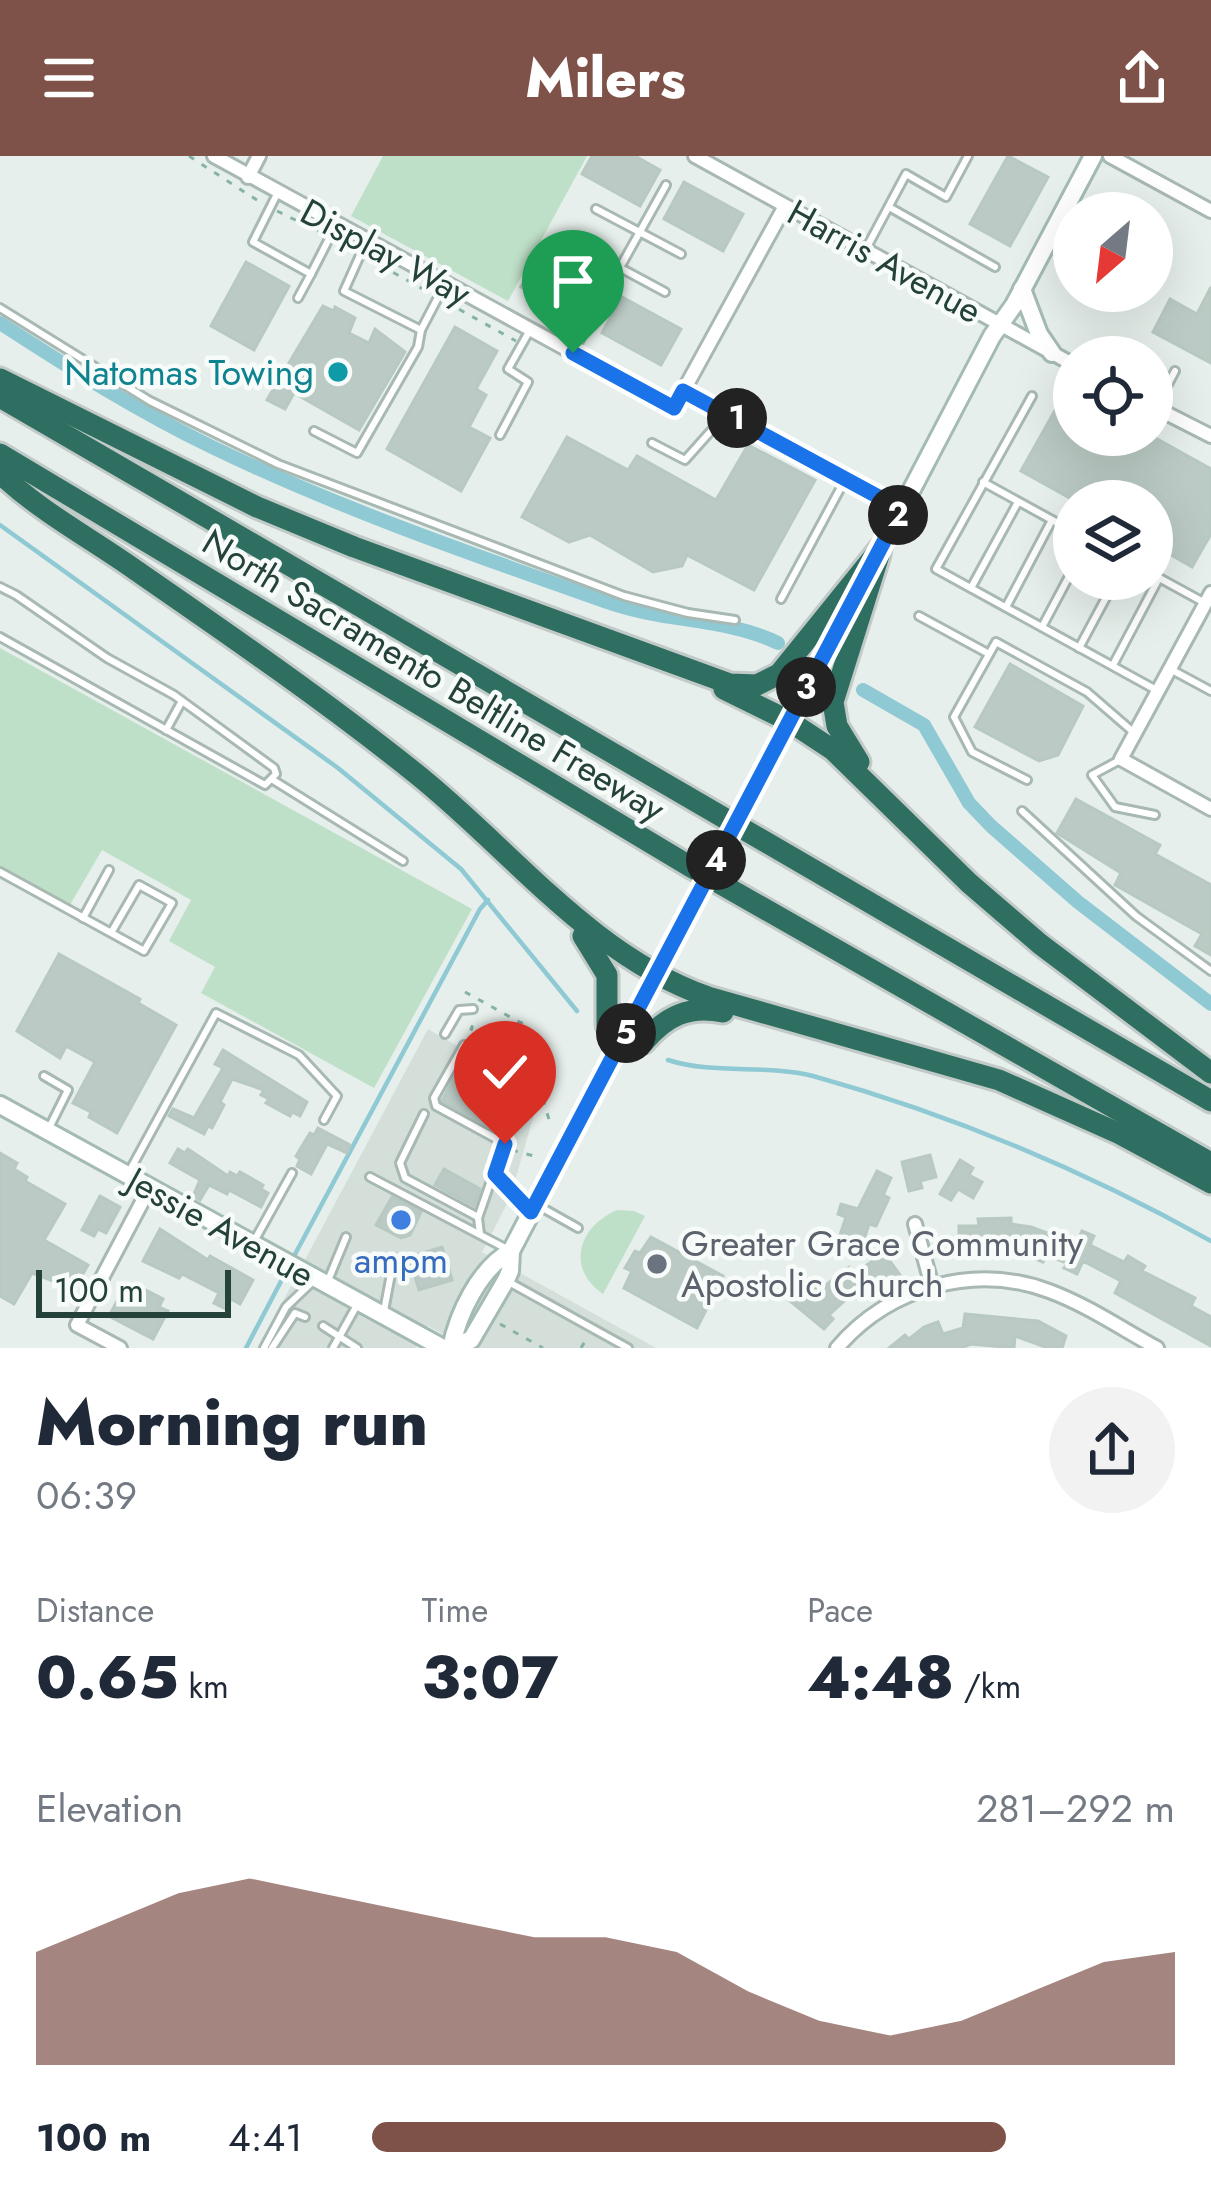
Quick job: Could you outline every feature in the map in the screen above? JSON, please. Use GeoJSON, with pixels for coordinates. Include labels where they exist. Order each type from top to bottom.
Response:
{"type":"FeatureCollection","features":[{"type":"Feature","properties":{"kind":"highway"},"geometry":{"type":"LineString","coordinates":[[0,379],[257,507],[730,684],[757,685],[791,663],[880,549]]}},
{"type":"Feature","properties":{"kind":"highway","name":"North Sacramento Beltline Freeway"},"geometry":{"type":"LineString","coordinates":[[0,397],[1211,1101]]}},
{"type":"Feature","properties":{"kind":"highway","name":"North Sacramento Beltline Freeway"},"geometry":{"type":"LineString","coordinates":[[0,454],[691,867],[1211,1163]]}},
{"type":"Feature","properties":{"kind":"highway"},"geometry":{"type":"LineString","coordinates":[[0,473],[413,771],[600,940],[694,992],[853,1040]]}},
{"type":"Feature","properties":{"kind":"highway"},"geometry":{"type":"LineString","coordinates":[[871,784],[837,726],[833,702],[880,549]]}},
{"type":"Feature","properties":{"kind":"highway"},"geometry":{"type":"LineString","coordinates":[[666,663],[788,721],[833,750],[969,884],[1211,1073]]}},
{"type":"Feature","properties":{"kind":"highway"},"geometry":{"type":"LineString","coordinates":[[541,884],[597,955],[607,975],[607,1025],[621,1042],[644,1042],[662,1021],[704,1008],[949,1063],[1120,1134],[1211,1184]]}},
{"type":"Feature","properties":{"kind":"main road"},"geometry":{"type":"LineString","coordinates":[[449,1347],[471,1340],[506,1280],[511,1251],[533,1208],[788,721],[1093,156]]}},
{"type":"Feature","properties":{"kind":"main road"},"geometry":{"type":"LineString","coordinates":[[1022,289],[1039,334],[1052,353]]}},
{"type":"Feature","properties":{"kind":"main road","name":"Jessie Avenue"},"geometry":{"type":"LineString","coordinates":[[0,1105],[449,1347]]}},
{"type":"Feature","properties":{"kind":"main road"},"geometry":{"type":"LineString","coordinates":[[449,1347],[453,1329],[493,1261],[511,1251]]}},
{"type":"Feature","properties":{"kind":"street","name":"Display Way"},"geometry":{"type":"LineString","coordinates":[[214,156],[674,408],[683,391]]}},
{"type":"Feature","properties":{"kind":"street"},"geometry":{"type":"LineString","coordinates":[[248,177],[260,156]]}},
{"type":"Feature","properties":{"kind":"street"},"geometry":{"type":"LineString","coordinates":[[1110,156],[1211,212]]}},
{"type":"Feature","properties":{"kind":"street","name":"Harris Avenue"},"geometry":{"type":"LineString","coordinates":[[701,157],[1052,353]]}},
{"type":"Feature","properties":{"kind":"street"},"geometry":{"type":"LineString","coordinates":[[683,391],[785,206]]}},
{"type":"Feature","properties":{"kind":"street"},"geometry":{"type":"LineString","coordinates":[[1173,417],[1211,436]]}},
{"type":"Feature","properties":{"kind":"street"},"geometry":{"type":"LineString","coordinates":[[1208,598],[1121,759],[1211,809]]}},
{"type":"Feature","properties":{"kind":"street"},"geometry":{"type":"LineString","coordinates":[[120,1348],[77,1324],[150,1187]]}},
{"type":"Feature","properties":{"kind":"street"},"geometry":{"type":"LineString","coordinates":[[914,1224],[932,1286]]}},
{"type":"Feature","properties":{"kind":"street"},"geometry":{"type":"LineString","coordinates":[[837,1348],[878,1311],[932,1286],[969,1279],[999,1279],[1047,1290],[1157,1348]]}},
{"type":"Feature","properties":{"kind":"lane"},"geometry":{"type":"LineString","coordinates":[[866,250],[906,174],[946,196],[968,156]]}},
{"type":"Feature","properties":{"kind":"lane"},"geometry":{"type":"LineString","coordinates":[[573,353],[666,185]]}},
{"type":"Feature","properties":{"kind":"lane"},"geometry":{"type":"LineString","coordinates":[[278,194],[253,242],[311,274]]}},
{"type":"Feature","properties":{"kind":"lane"},"geometry":{"type":"LineString","coordinates":[[889,207],[995,267]]}},
{"type":"Feature","properties":{"kind":"lane"},"geometry":{"type":"LineString","coordinates":[[596,209],[681,254]]}},
{"type":"Feature","properties":{"kind":"lane"},"geometry":{"type":"LineString","coordinates":[[298,298],[336,225]]}},
{"type":"Feature","properties":{"kind":"lane"},"geometry":{"type":"LineString","coordinates":[[366,242],[344,291],[421,330]]}},
{"type":"Feature","properties":{"kind":"lane"},"geometry":{"type":"LineString","coordinates":[[576,244],[665,292]]}},
{"type":"Feature","properties":{"kind":"lane"},"geometry":{"type":"LineString","coordinates":[[314,430],[357,454],[418,347],[421,330],[445,284]]}},
{"type":"Feature","properties":{"kind":"lane"},"geometry":{"type":"LineString","coordinates":[[0,308],[150,401],[278,464],[624,596],[735,620]]}},
{"type":"Feature","properties":{"kind":"lane"},"geometry":{"type":"LineString","coordinates":[[500,435],[528,382],[508,369],[530,330]]}},
{"type":"Feature","properties":{"kind":"lane"},"geometry":{"type":"LineString","coordinates":[[683,391],[901,509]]}},
{"type":"Feature","properties":{"kind":"lane"},"geometry":{"type":"LineString","coordinates":[[1032,396],[936,569],[1158,691]]}},
{"type":"Feature","properties":{"kind":"lane"},"geometry":{"type":"LineString","coordinates":[[652,442],[685,460],[727,412]]}},
{"type":"Feature","properties":{"kind":"lane"},"geometry":{"type":"LineString","coordinates":[[781,599],[846,478]]}},
{"type":"Feature","properties":{"kind":"lane"},"geometry":{"type":"LineString","coordinates":[[983,482],[1052,520],[1006,608]]}},
{"type":"Feature","properties":{"kind":"lane"},"geometry":{"type":"LineString","coordinates":[[970,588],[1018,501]]}},
{"type":"Feature","properties":{"kind":"lane"},"geometry":{"type":"LineString","coordinates":[[1173,583],[1208,598]]}},
{"type":"Feature","properties":{"kind":"lane"},"geometry":{"type":"LineString","coordinates":[[0,587],[106,658],[182,701],[274,768],[273,780]]}},
{"type":"Feature","properties":{"kind":"lane"},"geometry":{"type":"LineString","coordinates":[[1042,628],[1057,600]]}},
{"type":"Feature","properties":{"kind":"lane"},"geometry":{"type":"LineString","coordinates":[[1079,648],[1104,600]]}},
{"type":"Feature","properties":{"kind":"lane"},"geometry":{"type":"LineString","coordinates":[[1112,666],[1144,600]]}},
{"type":"Feature","properties":{"kind":"lane"},"geometry":{"type":"LineString","coordinates":[[920,616],[989,654]]}},
{"type":"Feature","properties":{"kind":"lane"},"geometry":{"type":"LineString","coordinates":[[2,638],[265,785],[273,780]]}},
{"type":"Feature","properties":{"kind":"lane"},"geometry":{"type":"LineString","coordinates":[[1027,780],[972,752],[954,717],[996,642],[1087,692],[1135,733]]}},
{"type":"Feature","properties":{"kind":"lane"},"geometry":{"type":"LineString","coordinates":[[1170,668],[1211,691]]}},
{"type":"Feature","properties":{"kind":"lane"},"geometry":{"type":"LineString","coordinates":[[166,730],[182,701]]}},
{"type":"Feature","properties":{"kind":"lane"},"geometry":{"type":"LineString","coordinates":[[1121,759],[1092,775],[1115,807],[1155,815]]}},
{"type":"Feature","properties":{"kind":"lane"},"geometry":{"type":"LineString","coordinates":[[273,780],[403,861]]}},
{"type":"Feature","properties":{"kind":"lane"},"geometry":{"type":"LineString","coordinates":[[1022,812],[1136,916],[1211,971]]}},
{"type":"Feature","properties":{"kind":"lane"},"geometry":{"type":"LineString","coordinates":[[83,918],[110,870]]}},
{"type":"Feature","properties":{"kind":"lane"},"geometry":{"type":"LineString","coordinates":[[0,872],[83,918],[144,951],[172,903],[139,885],[111,933]]}},
{"type":"Feature","properties":{"kind":"lane"},"geometry":{"type":"LineString","coordinates":[[446,1034],[459,1010],[472,1009]]}},
{"type":"Feature","properties":{"kind":"lane"},"geometry":{"type":"LineString","coordinates":[[127,1175],[216,1013],[299,1055],[337,1096],[324,1120]]}},
{"type":"Feature","properties":{"kind":"lane"},"geometry":{"type":"LineString","coordinates":[[466,1047],[434,1098],[436,1106],[505,1144],[478,1218],[480,1234]]}},
{"type":"Feature","properties":{"kind":"lane"},"geometry":{"type":"LineString","coordinates":[[44,1076],[68,1090],[47,1131]]}},
{"type":"Feature","properties":{"kind":"lane"},"geometry":{"type":"LineString","coordinates":[[424,1114],[400,1163],[405,1178],[478,1218]]}},
{"type":"Feature","properties":{"kind":"lane"},"geometry":{"type":"LineString","coordinates":[[253,1244],[292,1173]]}},
{"type":"Feature","properties":{"kind":"lane"},"geometry":{"type":"LineString","coordinates":[[495,1174],[533,1208],[578,1228]]}},
{"type":"Feature","properties":{"kind":"lane"},"geometry":{"type":"LineString","coordinates":[[370,1177],[511,1251]]}},
{"type":"Feature","properties":{"kind":"lane"},"geometry":{"type":"LineString","coordinates":[[268,1348],[286,1307],[346,1237]]}},
{"type":"Feature","properties":{"kind":"lane"},"geometry":{"type":"LineString","coordinates":[[384,1315],[394,1258]]}},
{"type":"Feature","properties":{"kind":"lane"},"geometry":{"type":"LineString","coordinates":[[506,1280],[628,1348]]}},
{"type":"Feature","properties":{"kind":"lane"},"geometry":{"type":"LineString","coordinates":[[333,1348],[358,1302]]}},
{"type":"Feature","properties":{"kind":"lane"},"geometry":{"type":"LineString","coordinates":[[268,1348],[295,1313],[305,1317]]}},
{"type":"Feature","properties":{"kind":"lane"},"geometry":{"type":"LineString","coordinates":[[323,1326],[357,1348]]}},
{"type":"Feature","properties":{"kind":"path"},"geometry":{"type":"LineString","coordinates":[[465,992],[521,1023],[530,1017]]}},
{"type":"Feature","properties":{"kind":"path"},"geometry":{"type":"LineString","coordinates":[[466,1047],[478,1032],[471,1029],[484,1003]]}},
{"type":"Feature","properties":{"kind":"path"},"geometry":{"type":"LineString","coordinates":[[463,1058],[458,1067],[506,1095]]}},
{"type":"Feature","properties":{"kind":"path"},"geometry":{"type":"LineString","coordinates":[[473,1127],[475,1122],[487,1129],[494,1126],[508,1090],[543,1100],[550,1123]]}},
{"type":"Feature","properties":{"kind":"path"},"geometry":{"type":"LineString","coordinates":[[503,1147],[534,1156]]}},
{"type":"Feature","properties":{"kind":"path"},"geometry":{"type":"LineString","coordinates":[[500,1324],[543,1348]]}},
{"type":"Feature","properties":{"kind":"path"},"geometry":{"type":"LineString","coordinates":[[581,1348],[586,1337]]}},
{"type":"Feature","properties":{"kind":"shaded area"},"geometry":{"type":"Polygon","coordinates":[[[428,1029],[540,1094],[510,1198],[482,1252],[656,1348],[469,1348],[428,1326],[416,1348],[258,1348],[428,1029]]]}},
{"type":"Feature","properties":{"kind":"green space"},"geometry":{"type":"Polygon","coordinates":[[[383,156],[587,156],[508,301],[351,216],[383,156]]]}},
{"type":"Feature","properties":{"kind":"green space"},"geometry":{"type":"Polygon","coordinates":[[[0,648],[472,909],[374,1088],[201,993],[215,967],[169,941],[191,900],[102,850],[70,905],[0,867],[0,648]]]}},
{"type":"Feature","properties":{"kind":"green space"},"geometry":{"type":"Polygon","coordinates":[[[617,1210],[645,1216],[603,1294],[584,1272],[582,1248],[593,1226],[617,1210]]]}},
{"type":"Feature","properties":{"kind":"building"},"geometry":{"type":"Polygon","coordinates":[[[592,156],[635,156],[660,170],[640,206],[582,174],[592,156]]]}},
{"type":"Feature","properties":{"kind":"building"},"geometry":{"type":"Polygon","coordinates":[[[1008,156],[1048,177],[1010,246],[970,224],[1008,156]]]}},
{"type":"Feature","properties":{"kind":"building"},"geometry":{"type":"Polygon","coordinates":[[[684,182],[743,214],[723,251],[664,219],[684,182]]]}},
{"type":"Feature","properties":{"kind":"building"},"geometry":{"type":"Polygon","coordinates":[[[541,251],[600,283],[580,319],[521,287],[541,251]]]}},
{"type":"Feature","properties":{"kind":"building"},"geometry":{"type":"Polygon","coordinates":[[[246,262],[289,286],[254,350],[211,326],[246,262]]]}},
{"type":"Feature","properties":{"kind":"building"},"geometry":{"type":"Polygon","coordinates":[[[1211,287],[1211,363],[1173,343],[1173,336],[1153,332],[1163,312],[1173,312],[1173,301],[1197,314],[1211,287]]]}},
{"type":"Feature","properties":{"kind":"building"},"geometry":{"type":"Polygon","coordinates":[[[622,297],[681,329],[661,365],[602,333],[622,297]]]}},
{"type":"Feature","properties":{"kind":"building","name":"Natomas Towing"},"geometry":{"type":"Polygon","coordinates":[[[323,306],[355,318],[349,333],[369,343],[375,329],[405,352],[359,430],[294,393],[285,409],[267,400],[323,306]]]}},
{"type":"Feature","properties":{"kind":"building"},"geometry":{"type":"Polygon","coordinates":[[[455,327],[497,351],[476,389],[486,395],[469,427],[490,438],[461,491],[387,449],[455,327]]]}},
{"type":"Feature","properties":{"kind":"building"},"geometry":{"type":"Polygon","coordinates":[[[1053,414],[1053,456],[1173,456],[1173,448],[1211,469],[1211,534],[1192,567],[1173,556],[1173,480],[1053,480],[1053,489],[1021,471],[1053,414]]]}},
{"type":"Feature","properties":{"kind":"building"},"geometry":{"type":"Polygon","coordinates":[[[567,437],[628,470],[637,456],[716,500],[748,445],[815,480],[754,590],[687,555],[682,566],[653,572],[590,535],[569,542],[522,517],[567,437]]]}},
{"type":"Feature","properties":{"kind":"building"},"geometry":{"type":"Polygon","coordinates":[[[1010,664],[1083,706],[1058,755],[1039,761],[975,727],[1010,664]]]}},
{"type":"Feature","properties":{"kind":"building"},"geometry":{"type":"Polygon","coordinates":[[[1076,799],[1160,845],[1155,854],[1211,885],[1211,955],[1195,946],[1202,934],[1115,885],[1121,873],[1057,833],[1076,799]]]}},
{"type":"Feature","properties":{"kind":"building"},"geometry":{"type":"Polygon","coordinates":[[[59,954],[176,1025],[117,1133],[73,1103],[95,1062],[66,1046],[60,1058],[17,1031],[59,954]]]}},
{"type":"Feature","properties":{"kind":"building"},"geometry":{"type":"Polygon","coordinates":[[[223,1050],[307,1102],[300,1116],[266,1103],[269,1099],[261,1095],[264,1090],[232,1079],[220,1102],[224,1105],[204,1134],[169,1116],[173,1109],[194,1118],[223,1068],[215,1064],[223,1050]]]}},
{"type":"Feature","properties":{"kind":"building"},"geometry":{"type":"Polygon","coordinates":[[[458,1070],[505,1096],[487,1125],[442,1101],[458,1070]]]}},
{"type":"Feature","properties":{"kind":"building"},"geometry":{"type":"Polygon","coordinates":[[[318,1128],[350,1145],[347,1153],[327,1144],[311,1174],[297,1166],[300,1159],[296,1156],[318,1128]]]}},
{"type":"Feature","properties":{"kind":"building"},"geometry":{"type":"Polygon","coordinates":[[[178,1149],[185,1153],[188,1149],[228,1176],[240,1172],[263,1185],[261,1189],[268,1193],[261,1207],[209,1185],[200,1200],[193,1196],[200,1180],[170,1163],[178,1149]]]}},
{"type":"Feature","properties":{"kind":"building"},"geometry":{"type":"Polygon","coordinates":[[[0,1153],[17,1163],[14,1169],[27,1177],[25,1181],[65,1204],[44,1240],[88,1265],[74,1289],[32,1273],[14,1304],[0,1296],[0,1153]]]}},
{"type":"Feature","properties":{"kind":"building"},"geometry":{"type":"Polygon","coordinates":[[[930,1155],[936,1177],[920,1181],[922,1188],[909,1191],[902,1162],[930,1155]]]}},
{"type":"Feature","properties":{"kind":"building"},"geometry":{"type":"Polygon","coordinates":[[[960,1160],[973,1168],[969,1175],[982,1182],[973,1198],[958,1189],[951,1200],[940,1194],[960,1160]]]}},
{"type":"Feature","properties":{"kind":"building"},"geometry":{"type":"Polygon","coordinates":[[[444,1169],[480,1189],[474,1206],[435,1185],[444,1169]]]}},
{"type":"Feature","properties":{"kind":"building"},"geometry":{"type":"Polygon","coordinates":[[[877,1171],[891,1178],[883,1195],[889,1198],[876,1226],[869,1224],[864,1240],[857,1238],[853,1249],[837,1244],[846,1217],[838,1214],[841,1204],[858,1209],[877,1171]]]}},
{"type":"Feature","properties":{"kind":"building"},"geometry":{"type":"Polygon","coordinates":[[[100,1196],[120,1207],[106,1233],[98,1229],[94,1236],[82,1230],[100,1196]]]}},
{"type":"Feature","properties":{"kind":"building"},"geometry":{"type":"Polygon","coordinates":[[[392,1197],[421,1212],[410,1235],[401,1238],[376,1225],[392,1197]]]}},
{"type":"Feature","properties":{"kind":"building"},"geometry":{"type":"Polygon","coordinates":[[[1011,1218],[1011,1224],[1076,1244],[1082,1231],[1094,1236],[1090,1245],[1124,1262],[1128,1256],[1145,1266],[1142,1271],[1195,1298],[1191,1306],[1211,1317],[1211,1346],[1115,1293],[1121,1281],[1083,1261],[1077,1274],[1064,1268],[1067,1263],[1046,1255],[1043,1262],[1030,1257],[1035,1245],[1010,1241],[1008,1256],[975,1255],[975,1247],[959,1247],[959,1226],[979,1226],[978,1219],[1011,1218]]]}},
{"type":"Feature","properties":{"kind":"building"},"geometry":{"type":"Polygon","coordinates":[[[160,1229],[208,1260],[210,1256],[253,1280],[240,1304],[231,1299],[226,1309],[214,1303],[219,1293],[143,1261],[160,1229]]]}},
{"type":"Feature","properties":{"kind":"building"},"geometry":{"type":"Polygon","coordinates":[[[651,1237],[723,1276],[697,1328],[624,1288],[632,1271],[625,1268],[651,1237]]]}},
{"type":"Feature","properties":{"kind":"building"},"geometry":{"type":"Polygon","coordinates":[[[442,1247],[452,1280],[419,1290],[409,1257],[442,1247]]]}},
{"type":"Feature","properties":{"kind":"building"},"geometry":{"type":"Polygon","coordinates":[[[884,1253],[900,1275],[881,1287],[877,1282],[856,1298],[853,1293],[829,1315],[833,1319],[824,1329],[789,1300],[796,1292],[803,1298],[813,1286],[818,1291],[847,1269],[842,1282],[884,1253]]]}},
{"type":"Feature","properties":{"kind":"building"},"geometry":{"type":"Polygon","coordinates":[[[136,1285],[163,1299],[159,1307],[168,1311],[153,1339],[109,1316],[124,1288],[132,1293],[136,1285]]]}},
{"type":"Feature","properties":{"kind":"building"},"geometry":{"type":"Polygon","coordinates":[[[965,1314],[1038,1321],[1066,1336],[1062,1348],[1015,1336],[1014,1348],[971,1344],[889,1348],[905,1335],[909,1339],[938,1322],[943,1334],[963,1328],[965,1314]]]}},
{"type":"Feature","properties":{"kind":"waterway"},"geometry":{"type":"LineString","coordinates":[[0,323],[157,419],[309,491],[610,603],[738,629],[778,643]]}},
{"type":"Feature","properties":{"kind":"waterway"},"geometry":{"type":"LineString","coordinates":[[0,525],[338,768],[461,869],[577,1011]]}},
{"type":"Feature","properties":{"kind":"waterway"},"geometry":{"type":"LineString","coordinates":[[863,690],[924,725],[969,803],[991,826],[1078,902],[1211,1004]]}},
{"type":"Feature","properties":{"kind":"waterway"},"geometry":{"type":"LineString","coordinates":[[293,1258],[488,900]]}},
{"type":"Feature","properties":{"kind":"waterway"},"geometry":{"type":"LineString","coordinates":[[668,1060],[703,1067],[795,1072],[916,1108],[1067,1168],[1211,1241]]}},
{"type":"Feature","properties":{"kind":"waterway"},"geometry":{"type":"LineString","coordinates":[[246,1348],[288,1268]]}},
{"type":"Feature","properties":{"kind":"place","name":"Natomas Towing"},"geometry":{"type":"Point","coordinates":[338,372]}},
{"type":"Feature","properties":{"kind":"place","name":"ampm"},"geometry":{"type":"Point","coordinates":[401,1220]}},
{"type":"Feature","properties":{"kind":"place","name":"Greater Grace Community Apostolic Church"},"geometry":{"type":"Point","coordinates":[657,1264]}},
{"type":"Feature","properties":{"kind":"route"},"geometry":{"type":"LineString","coordinates":[[505,1144],[495,1174],[531,1212],[901,509],[683,391],[674,408],[573,353]]}}]}
